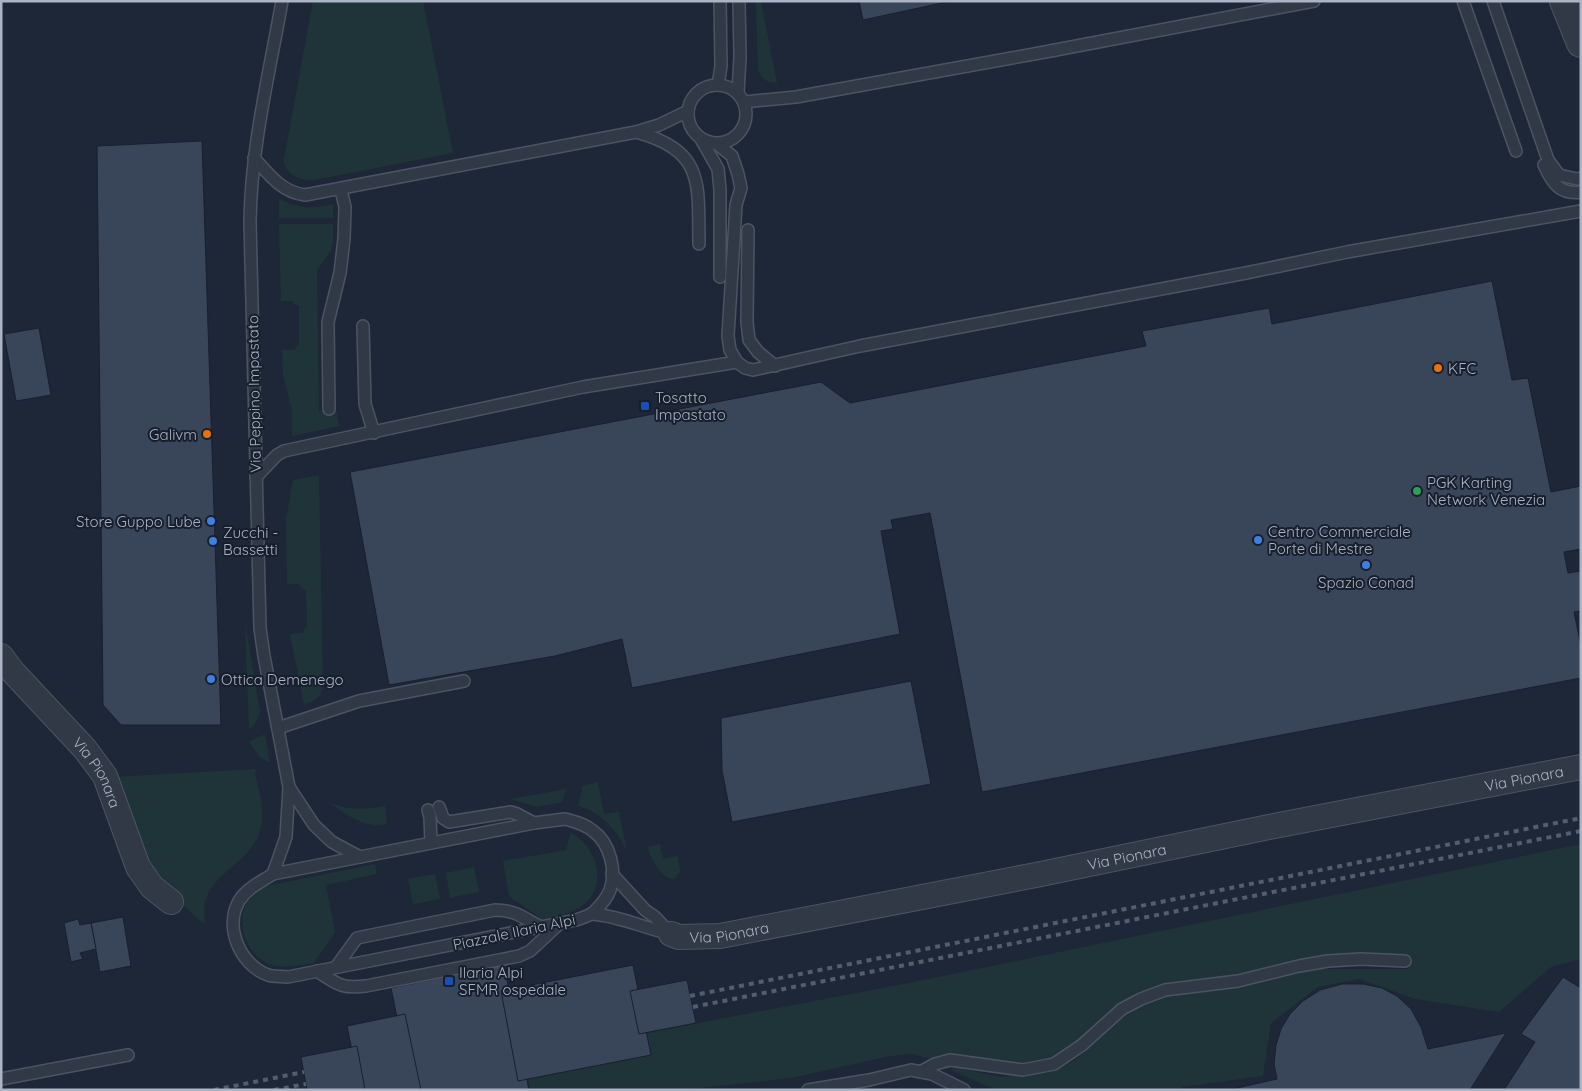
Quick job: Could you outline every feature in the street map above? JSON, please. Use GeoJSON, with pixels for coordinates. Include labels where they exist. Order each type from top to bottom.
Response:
{"type":"FeatureCollection","features":[{"type":"Feature","properties":{"kind":"street"},"geometry":{"type":"LineString","coordinates":[[1564,1],[1581,43]]}},
{"type":"Feature","properties":{"kind":"street","name":"Via Pionara"},"geometry":{"type":"LineString","coordinates":[[1,656],[13,672],[85,749],[105,776],[138,867],[152,887],[171,902]]}},
{"type":"Feature","properties":{"kind":"street","name":"Via Pionara"},"geometry":{"type":"LineString","coordinates":[[671,934],[680,937],[720,936],[1581,767]]}},
{"type":"Feature","properties":{"kind":"lane","name":"Via Peppino Impastato"},"geometry":{"type":"LineString","coordinates":[[273,874],[286,838],[289,787],[260,628],[250,222],[254,158],[282,1]]}},
{"type":"Feature","properties":{"kind":"lane"},"geometry":{"type":"LineString","coordinates":[[718,85],[721,66],[720,1]]}},
{"type":"Feature","properties":{"kind":"lane"},"geometry":{"type":"LineString","coordinates":[[739,1],[741,98]]}},
{"type":"Feature","properties":{"kind":"lane"},"geometry":{"type":"LineString","coordinates":[[741,98],[796,97],[1314,1]]}},
{"type":"Feature","properties":{"kind":"lane"},"geometry":{"type":"LineString","coordinates":[[1462,1],[1516,152]]}},
{"type":"Feature","properties":{"kind":"lane"},"geometry":{"type":"LineString","coordinates":[[1493,1],[1548,160],[1559,175],[1577,179],[1581,178]]}},
{"type":"Feature","properties":{"kind":"lane"},"geometry":{"type":"LineString","coordinates":[[717,144],[735,138],[746,122],[747,112],[741,98],[732,89],[718,85],[710,86],[695,95],[690,102],[688,111],[691,127],[701,139],[718,169],[720,190],[720,276]]}},
{"type":"Feature","properties":{"kind":"lane"},"geometry":{"type":"LineString","coordinates":[[254,158],[271,178],[290,192],[305,195],[341,190],[374,181],[636,132],[688,111]]}},
{"type":"Feature","properties":{"kind":"lane"},"geometry":{"type":"LineString","coordinates":[[636,132],[662,140],[680,152],[690,164],[696,182],[699,244]]}},
{"type":"Feature","properties":{"kind":"lane"},"geometry":{"type":"LineString","coordinates":[[1539,138],[1543,161],[1556,186],[1570,193],[1581,192]]}},
{"type":"Feature","properties":{"kind":"lane"},"geometry":{"type":"LineString","coordinates":[[701,139],[717,144],[732,156],[738,174],[741,188],[736,205],[728,326],[730,350],[737,362],[745,368],[753,370],[860,346],[1246,274],[1347,252],[1581,210]]}},
{"type":"Feature","properties":{"kind":"lane"},"geometry":{"type":"LineString","coordinates":[[329,409],[328,322],[340,273],[344,239],[345,207],[341,190]]}},
{"type":"Feature","properties":{"kind":"lane"},"geometry":{"type":"LineString","coordinates":[[748,230],[746,322],[750,340],[758,352],[775,366]]}},
{"type":"Feature","properties":{"kind":"lane"},"geometry":{"type":"LineString","coordinates":[[363,326],[365,404],[374,433]]}},
{"type":"Feature","properties":{"kind":"lane"},"geometry":{"type":"LineString","coordinates":[[256,477],[277,455],[284,451],[583,387],[737,362]]}},
{"type":"Feature","properties":{"kind":"lane"},"geometry":{"type":"LineString","coordinates":[[278,728],[359,701],[464,681]]}},
{"type":"Feature","properties":{"kind":"lane","name":"Via Peppino Impastato"},"geometry":{"type":"LineString","coordinates":[[289,787],[314,826],[332,842],[360,857]]}},
{"type":"Feature","properties":{"kind":"lane"},"geometry":{"type":"LineString","coordinates":[[431,843],[430,817],[433,809],[449,822],[511,812],[534,823]]}},
{"type":"Feature","properties":{"kind":"lane","name":"Piazzale Ilaria Alpi"},"geometry":{"type":"LineString","coordinates":[[565,819],[580,823],[594,831],[604,844],[611,858],[610,890],[592,914],[576,920],[336,968],[288,977],[269,975],[245,959],[234,933],[233,916],[239,900],[252,887],[273,874],[431,843],[534,823],[565,819]]}},
{"type":"Feature","properties":{"kind":"lane","name":"Via Pionara"},"geometry":{"type":"LineString","coordinates":[[612,874],[645,910],[671,934]]}},
{"type":"Feature","properties":{"kind":"lane"},"geometry":{"type":"LineString","coordinates":[[336,968],[358,938],[495,910],[516,912],[541,927]]}},
{"type":"Feature","properties":{"kind":"lane","name":"Via Pionara"},"geometry":{"type":"LineString","coordinates":[[592,914],[618,918],[671,934]]}},
{"type":"Feature","properties":{"kind":"lane"},"geometry":{"type":"LineString","coordinates":[[317,971],[341,986],[353,987],[519,956],[530,951],[560,923]]}},
{"type":"Feature","properties":{"kind":"lane"},"geometry":{"type":"LineString","coordinates":[[922,1071],[935,1064],[950,1060],[1023,1070],[1054,1064],[1082,1045],[1122,1009],[1165,990],[1238,981],[1328,961],[1361,959],[1405,961]]}},
{"type":"Feature","properties":{"kind":"lane"},"geometry":{"type":"LineString","coordinates":[[1,1079],[128,1055]]}},
{"type":"Feature","properties":{"kind":"lane"},"geometry":{"type":"LineString","coordinates":[[808,1090],[869,1080],[898,1072],[922,1071],[946,1080],[964,1090]]}},
{"type":"Feature","properties":{"kind":"lane"},"geometry":{"type":"LineString","coordinates":[[870,1090],[880,1080],[898,1072]]}},
{"type":"Feature","properties":{"kind":"lane"},"geometry":{"type":"LineString","coordinates":[[946,1080],[955,1090]]}},
{"type":"Feature","properties":{"kind":"green space"},"geometry":{"type":"Polygon","coordinates":[[[313,1],[423,1],[453,153],[315,180],[299,178],[290,173],[284,159],[313,1]]]}},
{"type":"Feature","properties":{"kind":"green space"},"geometry":{"type":"Polygon","coordinates":[[[756,1],[761,1],[777,83],[765,80],[758,70],[756,1]]]}},
{"type":"Feature","properties":{"kind":"green space"},"geometry":{"type":"Polygon","coordinates":[[[279,199],[293,205],[305,207],[333,204],[333,218],[279,218],[279,199]]]}},
{"type":"Feature","properties":{"kind":"green space"},"geometry":{"type":"Polygon","coordinates":[[[279,224],[333,224],[331,250],[317,270],[319,411],[336,408],[339,426],[292,436],[292,411],[283,375],[282,350],[294,350],[299,344],[299,306],[294,304],[293,301],[281,301],[279,224]]]}},
{"type":"Feature","properties":{"kind":"green space"},"geometry":{"type":"Polygon","coordinates":[[[319,475],[323,685],[321,693],[317,698],[304,704],[290,634],[303,633],[307,627],[306,590],[301,588],[299,584],[287,584],[286,520],[293,480],[319,475]]]}},
{"type":"Feature","properties":{"kind":"green space"},"geometry":{"type":"Polygon","coordinates":[[[245,622],[260,712],[256,722],[249,730],[245,622]]]}},
{"type":"Feature","properties":{"kind":"green space"},"geometry":{"type":"Polygon","coordinates":[[[265,734],[270,763],[260,757],[249,742],[265,734]]]}},
{"type":"Feature","properties":{"kind":"green space"},"geometry":{"type":"Polygon","coordinates":[[[257,769],[255,772],[262,816],[258,836],[244,857],[216,882],[209,892],[205,903],[205,923],[201,922],[143,867],[113,777],[257,769]]]}},
{"type":"Feature","properties":{"kind":"green space"},"geometry":{"type":"Polygon","coordinates":[[[598,782],[604,814],[619,812],[627,852],[608,823],[595,813],[578,806],[582,786],[598,782]]]}},
{"type":"Feature","properties":{"kind":"green space"},"geometry":{"type":"Polygon","coordinates":[[[566,789],[562,802],[537,807],[510,799],[566,789]]]}},
{"type":"Feature","properties":{"kind":"green space"},"geometry":{"type":"Polygon","coordinates":[[[331,803],[358,809],[385,806],[387,824],[372,825],[364,823],[331,803]]]}},
{"type":"Feature","properties":{"kind":"green space"},"geometry":{"type":"Polygon","coordinates":[[[571,833],[588,847],[593,856],[596,866],[596,887],[583,905],[574,911],[542,919],[509,896],[503,861],[566,850],[571,833]]]}},
{"type":"Feature","properties":{"kind":"green space"},"geometry":{"type":"Polygon","coordinates":[[[660,844],[663,859],[678,856],[680,872],[674,879],[664,876],[660,872],[647,847],[660,844]]]}},
{"type":"Feature","properties":{"kind":"green space"},"geometry":{"type":"Polygon","coordinates":[[[1581,844],[1581,959],[1551,967],[1499,1012],[1415,999],[1359,979],[1318,987],[1271,1023],[1263,1076],[1182,1087],[1182,1090],[996,1090],[951,1070],[955,1068],[1002,1077],[1053,1070],[1074,1061],[1131,1011],[1165,996],[1223,989],[1285,974],[1316,969],[1408,969],[1411,961],[1408,955],[1323,957],[1244,975],[1159,987],[1055,1058],[1029,1066],[1002,1063],[965,1055],[942,1055],[931,1059],[913,1054],[890,1056],[791,1078],[682,1090],[530,1090],[528,1079],[651,1055],[646,1033],[914,982],[1581,844]]]}},
{"type":"Feature","properties":{"kind":"green space"},"geometry":{"type":"Polygon","coordinates":[[[375,864],[377,874],[326,885],[335,932],[314,963],[288,967],[272,965],[257,956],[251,948],[243,931],[243,913],[250,900],[266,886],[375,864]]]}},
{"type":"Feature","properties":{"kind":"green space"},"geometry":{"type":"Polygon","coordinates":[[[474,867],[479,892],[450,898],[446,873],[474,867]]]}},
{"type":"Feature","properties":{"kind":"green space"},"geometry":{"type":"Polygon","coordinates":[[[435,874],[440,899],[413,904],[408,879],[435,874]]]}},
{"type":"Feature","properties":{"kind":"building"},"geometry":{"type":"Polygon","coordinates":[[[859,1],[951,1],[863,20],[859,1]]]}},
{"type":"Feature","properties":{"kind":"building"},"geometry":{"type":"Polygon","coordinates":[[[202,141],[221,725],[121,725],[103,705],[97,146],[202,141]]]}},
{"type":"Feature","properties":{"kind":"building","name":"Centro Commerciale Porte di Mestre"},"geometry":{"type":"Polygon","coordinates":[[[1492,281],[1512,380],[1528,378],[1551,492],[1581,486],[1581,549],[1564,552],[1568,573],[1581,571],[1581,611],[1574,612],[1581,646],[1581,678],[982,792],[930,513],[891,520],[893,529],[881,531],[900,634],[632,688],[622,639],[555,656],[389,685],[350,472],[821,382],[850,403],[1146,346],[1142,331],[1269,308],[1272,324],[1492,281]]]}},
{"type":"Feature","properties":{"kind":"building"},"geometry":{"type":"Polygon","coordinates":[[[39,328],[51,395],[16,401],[4,334],[39,328]]]}},
{"type":"Feature","properties":{"kind":"building"},"geometry":{"type":"Polygon","coordinates":[[[911,681],[931,784],[732,822],[722,770],[721,718],[911,681]]]}},
{"type":"Feature","properties":{"kind":"building"},"geometry":{"type":"Polygon","coordinates":[[[123,917],[131,966],[100,972],[91,923],[123,917]]]}},
{"type":"Feature","properties":{"kind":"building"},"geometry":{"type":"Polygon","coordinates":[[[78,919],[80,925],[91,923],[96,949],[80,953],[83,959],[71,962],[64,923],[78,919]]]}},
{"type":"Feature","properties":{"kind":"building"},"geometry":{"type":"Polygon","coordinates":[[[504,965],[529,1090],[412,1090],[391,988],[504,965]]]}},
{"type":"Feature","properties":{"kind":"building"},"geometry":{"type":"Polygon","coordinates":[[[633,965],[651,1055],[518,1081],[501,991],[633,965]]]}},
{"type":"Feature","properties":{"kind":"building"},"geometry":{"type":"Polygon","coordinates":[[[1563,977],[1581,988],[1581,1090],[1504,1090],[1535,1042],[1521,1034],[1563,977]]]}},
{"type":"Feature","properties":{"kind":"building"},"geometry":{"type":"Polygon","coordinates":[[[687,980],[696,1023],[639,1034],[630,991],[687,980]]]}},
{"type":"Feature","properties":{"kind":"building"},"geometry":{"type":"Polygon","coordinates":[[[1342,984],[1363,984],[1382,988],[1397,996],[1411,1009],[1421,1027],[1428,1049],[1506,1033],[1470,1090],[1228,1090],[1277,1079],[1274,1064],[1276,1045],[1281,1029],[1290,1014],[1303,1001],[1320,990],[1342,984]]]}},
{"type":"Feature","properties":{"kind":"building"},"geometry":{"type":"Polygon","coordinates":[[[405,1014],[421,1090],[360,1090],[347,1026],[405,1014]]]}},
{"type":"Feature","properties":{"kind":"building"},"geometry":{"type":"Polygon","coordinates":[[[357,1046],[365,1090],[307,1090],[301,1057],[357,1046]]]}},
{"type":"Feature","properties":{"kind":"railway"},"geometry":{"type":"LineString","coordinates":[[690,996],[1581,818]]}},
{"type":"Feature","properties":{"kind":"railway"},"geometry":{"type":"LineString","coordinates":[[693,1007],[1581,831]]}},
{"type":"Feature","properties":{"kind":"railway"},"geometry":{"type":"LineString","coordinates":[[214,1090],[304,1072]]}},
{"type":"Feature","properties":{"kind":"railway"},"geometry":{"type":"LineString","coordinates":[[274,1090],[306,1084]]}},
{"type":"Feature","properties":{"kind":"place","name":"KFC"},"geometry":{"type":"Point","coordinates":[1438,368]}},
{"type":"Feature","properties":{"kind":"place","name":"Tosatto Impastato"},"geometry":{"type":"Point","coordinates":[645,406]}},
{"type":"Feature","properties":{"kind":"place","name":"Galivm"},"geometry":{"type":"Point","coordinates":[207,434]}},
{"type":"Feature","properties":{"kind":"place","name":"PGK Karting Network Venezia"},"geometry":{"type":"Point","coordinates":[1417,491]}},
{"type":"Feature","properties":{"kind":"place","name":"Store Guppo Lube"},"geometry":{"type":"Point","coordinates":[211,521]}},
{"type":"Feature","properties":{"kind":"place","name":"Centro Commerciale Porte di Mestre"},"geometry":{"type":"Point","coordinates":[1258,540]}},
{"type":"Feature","properties":{"kind":"place","name":"Zucchi - Bassetti"},"geometry":{"type":"Point","coordinates":[213,541]}},
{"type":"Feature","properties":{"kind":"place","name":"Spazio Conad"},"geometry":{"type":"Point","coordinates":[1366,565]}},
{"type":"Feature","properties":{"kind":"place","name":"Ottica Demenego"},"geometry":{"type":"Point","coordinates":[211,679]}},
{"type":"Feature","properties":{"kind":"place","name":"Ilaria Alpi SFMR ospedale"},"geometry":{"type":"Point","coordinates":[449,981]}}]}
